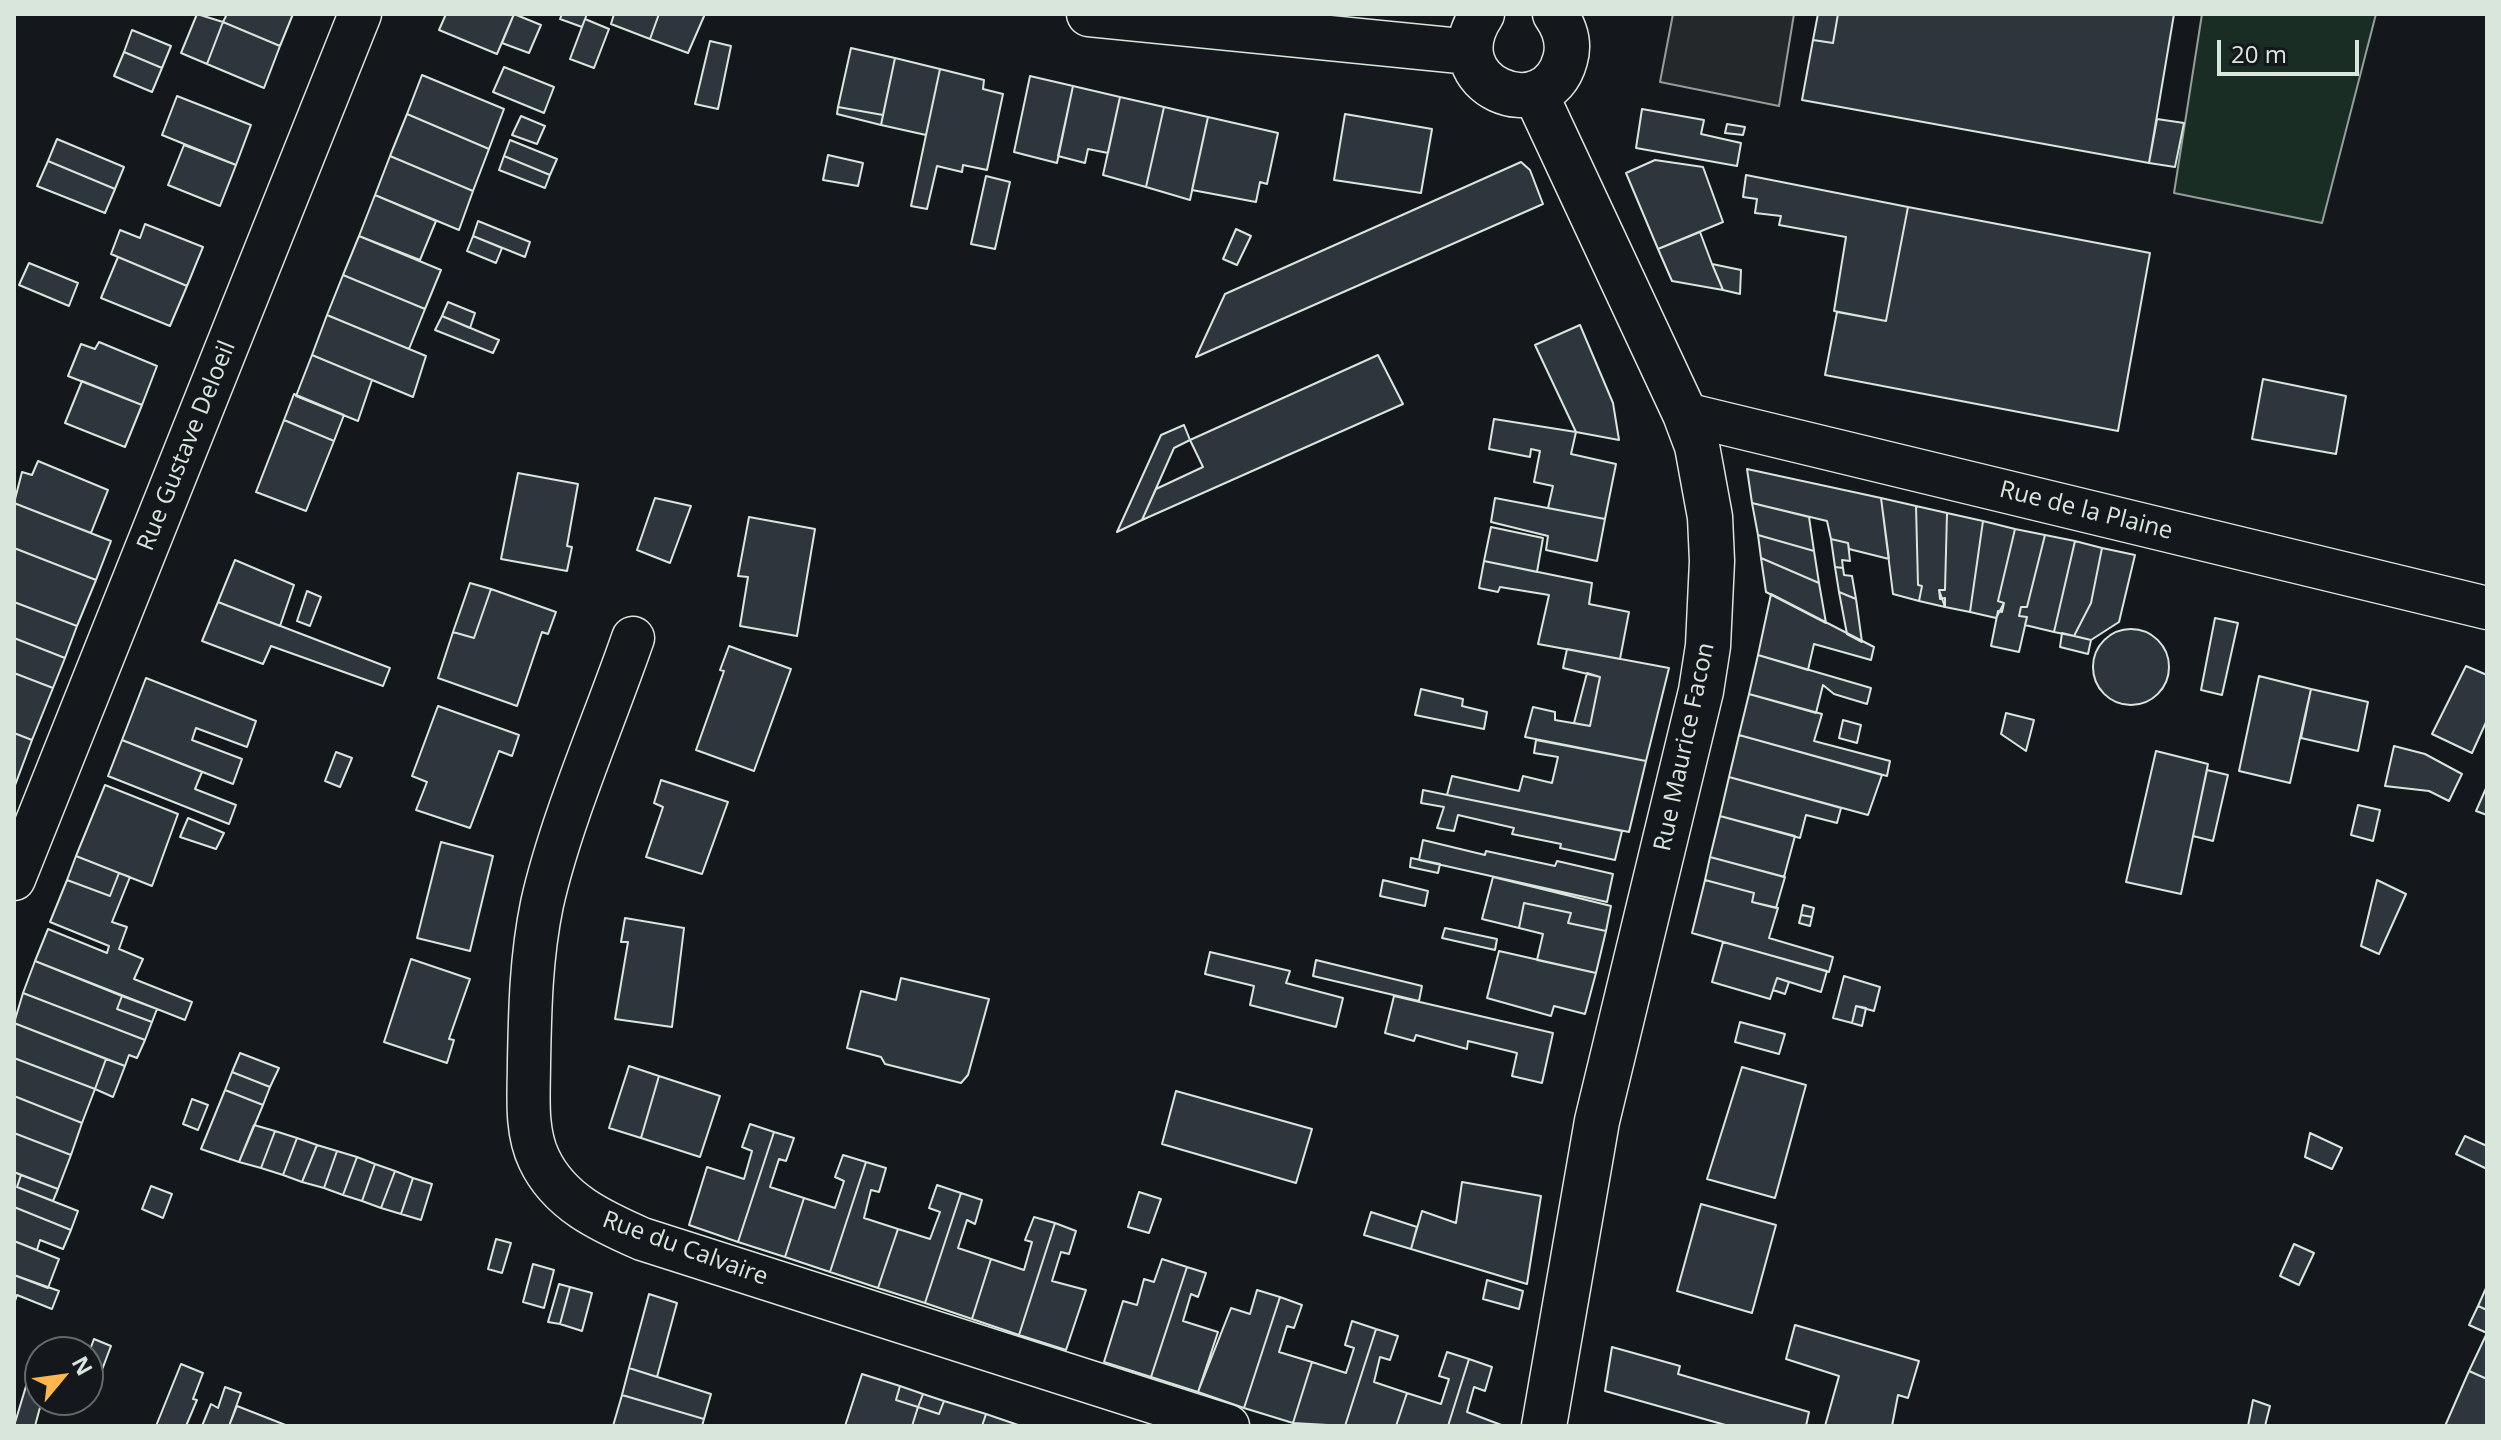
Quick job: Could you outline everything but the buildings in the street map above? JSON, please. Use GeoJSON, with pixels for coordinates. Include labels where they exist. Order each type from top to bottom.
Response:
{"type":"FeatureCollection","features":[{"type":"Feature","properties":{"kind":"street","name":"Rue Gustave Deloeil"},"geometry":{"type":"LineString","coordinates":[[14,879],[360,14]]}},
{"type":"Feature","properties":{"kind":"street"},"geometry":{"type":"LineString","coordinates":[[1089,14],[1476,33],[1479,75],[1498,91],[1522,96],[1535,93],[1557,77],[1567,52],[1563,25],[1555,14]]}},
{"type":"Feature","properties":{"kind":"street","name":"Rue Maurice Facon"},"geometry":{"type":"LineString","coordinates":[[1535,93],[1685,414],[1697,446],[1710,517],[1708,646],[1685,764],[1597,1121],[1544,1426]]}},
{"type":"Feature","properties":{"kind":"street","name":"Rue de la Plaine"},"geometry":{"type":"LineString","coordinates":[[1685,414],[2487,608]]}},
{"type":"Feature","properties":{"kind":"street","name":"Rue du Calvaire"},"geometry":{"type":"LineString","coordinates":[[633,638],[551,872],[536,936],[530,994],[531,1136],[539,1159],[553,1181],[585,1212],[642,1239],[1228,1426]]}},
{"type":"Feature","properties":{"kind":"green space"},"geometry":{"type":"Polygon","coordinates":[[[2202,14],[2376,14],[2322,223],[2174,193],[2202,14]]]}},
{"type":"Feature","properties":{"kind":"shaded area"},"geometry":{"type":"Polygon","coordinates":[[[1673,14],[1794,14],[1779,106],[1660,82],[1673,14]]]}}]}
